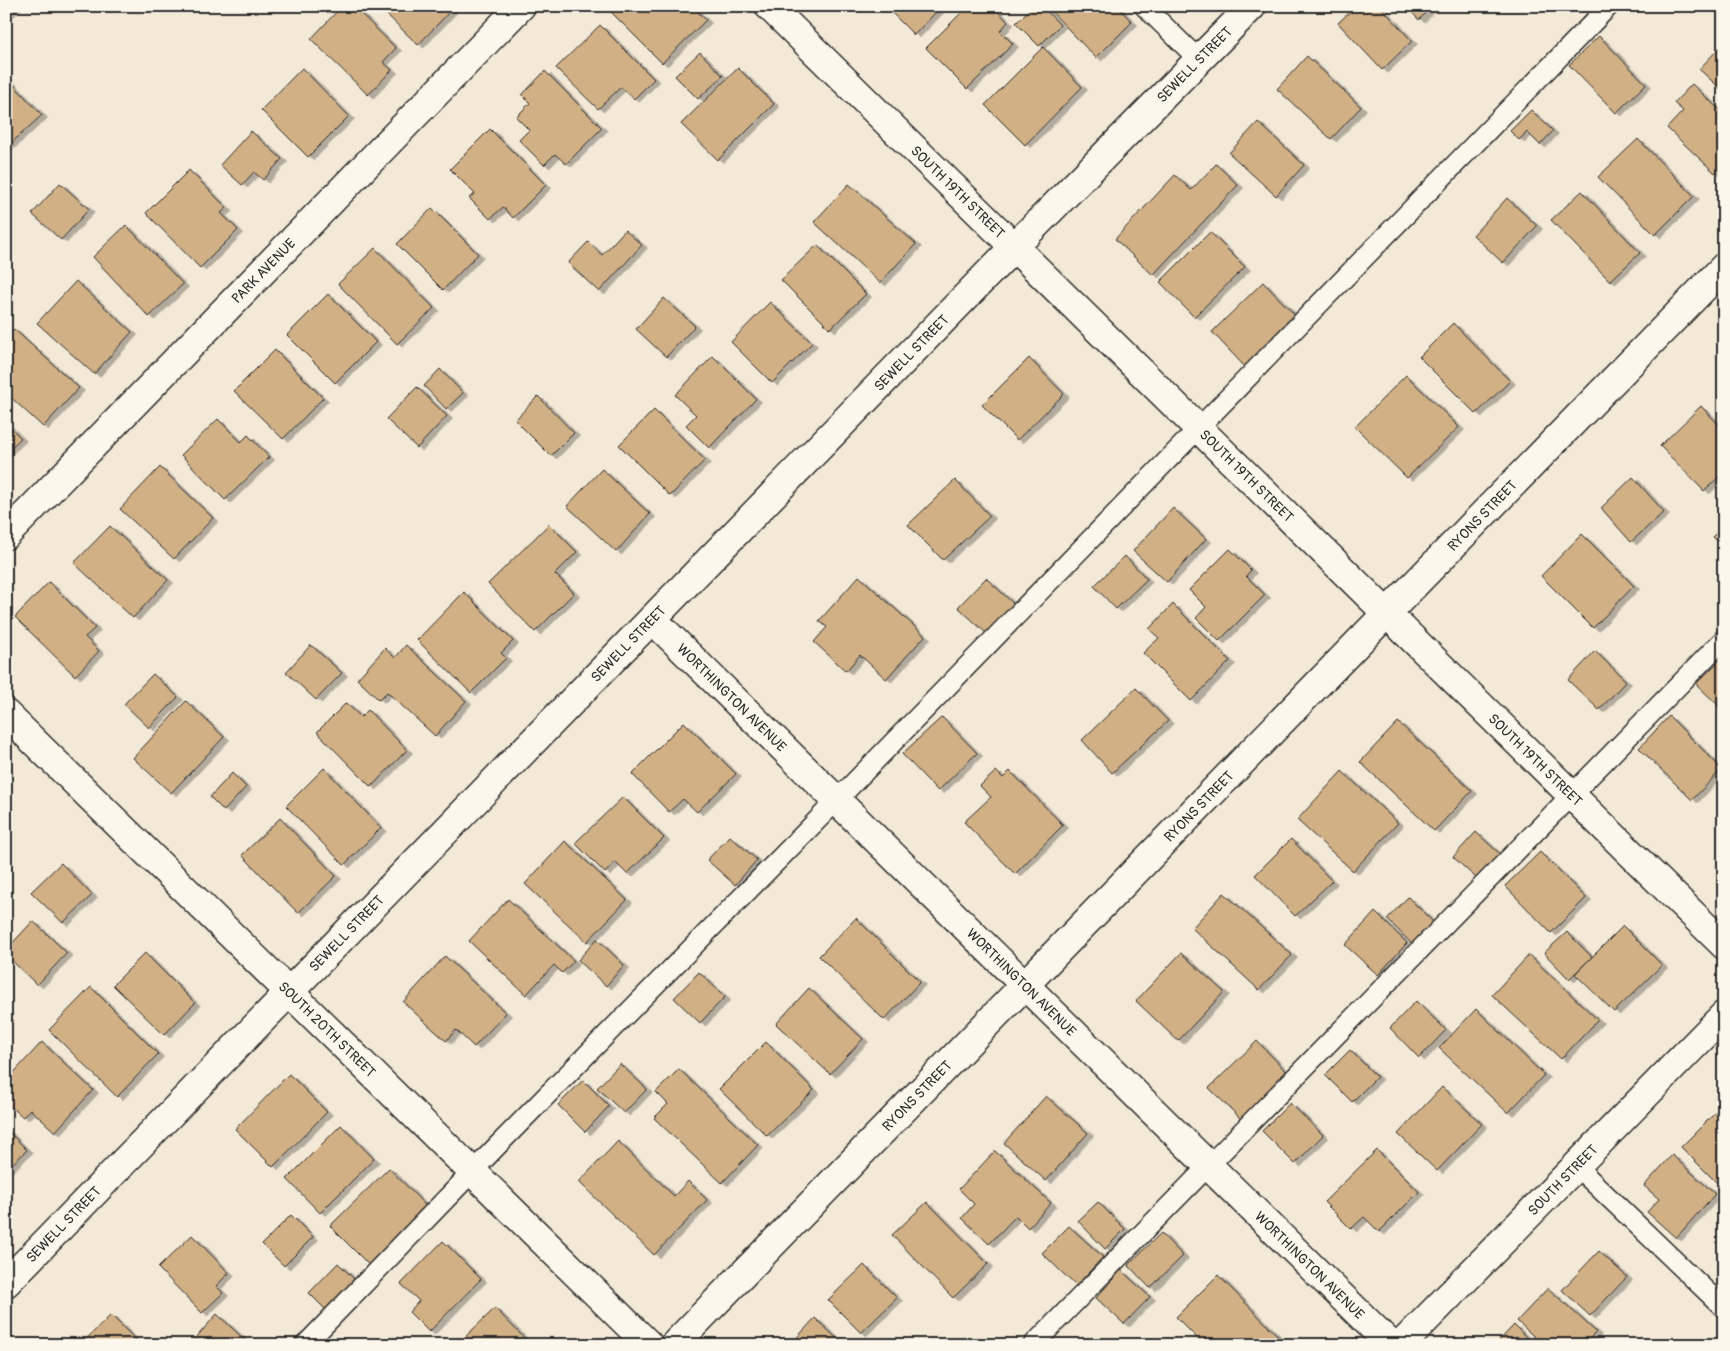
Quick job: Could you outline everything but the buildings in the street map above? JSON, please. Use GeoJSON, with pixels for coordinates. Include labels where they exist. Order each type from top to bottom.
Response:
{"type":"FeatureCollection","features":[{"type":"Feature","properties":{"kind":"street","name":"PARK AVENUE"},"geometry":{"type":"LineString","coordinates":[[6,536],[521,6]]}},
{"type":"Feature","properties":{"kind":"street","name":"SOUTH 19TH STREET"},"geometry":{"type":"LineString","coordinates":[[769,6],[1724,945]]}},
{"type":"Feature","properties":{"kind":"street","name":"SEWELL STREET"},"geometry":{"type":"LineString","coordinates":[[6,1283],[652,618],[1252,6]]}},
{"type":"Feature","properties":{"kind":"street","name":"RYONS STREET"},"geometry":{"type":"LineString","coordinates":[[674,1345],[1724,267]]}},
{"type":"Feature","properties":{"kind":"street","name":"WORTHINGTON AVENUE"},"geometry":{"type":"LineString","coordinates":[[652,618],[1391,1345]]}},
{"type":"Feature","properties":{"kind":"street","name":"SOUTH 20TH STREET"},"geometry":{"type":"LineString","coordinates":[[6,714],[649,1345]]}},
{"type":"Feature","properties":{"kind":"street","name":"SOUTH STREET"},"geometry":{"type":"LineString","coordinates":[[1401,1345],[1724,1015]]}},
{"type":"Feature","properties":{"kind":"lane"},"geometry":{"type":"LineString","coordinates":[[1144,6],[1199,60]]}},
{"type":"Feature","properties":{"kind":"lane"},"geometry":{"type":"LineString","coordinates":[[305,1345],[472,1171],[837,800],[1609,6]]}},
{"type":"Feature","properties":{"kind":"lane"},"geometry":{"type":"LineString","coordinates":[[1033,1345],[1724,639]]}},
{"type":"Feature","properties":{"kind":"lane"},"geometry":{"type":"LineString","coordinates":[[1576,1166],[1724,1308]]}}]}
